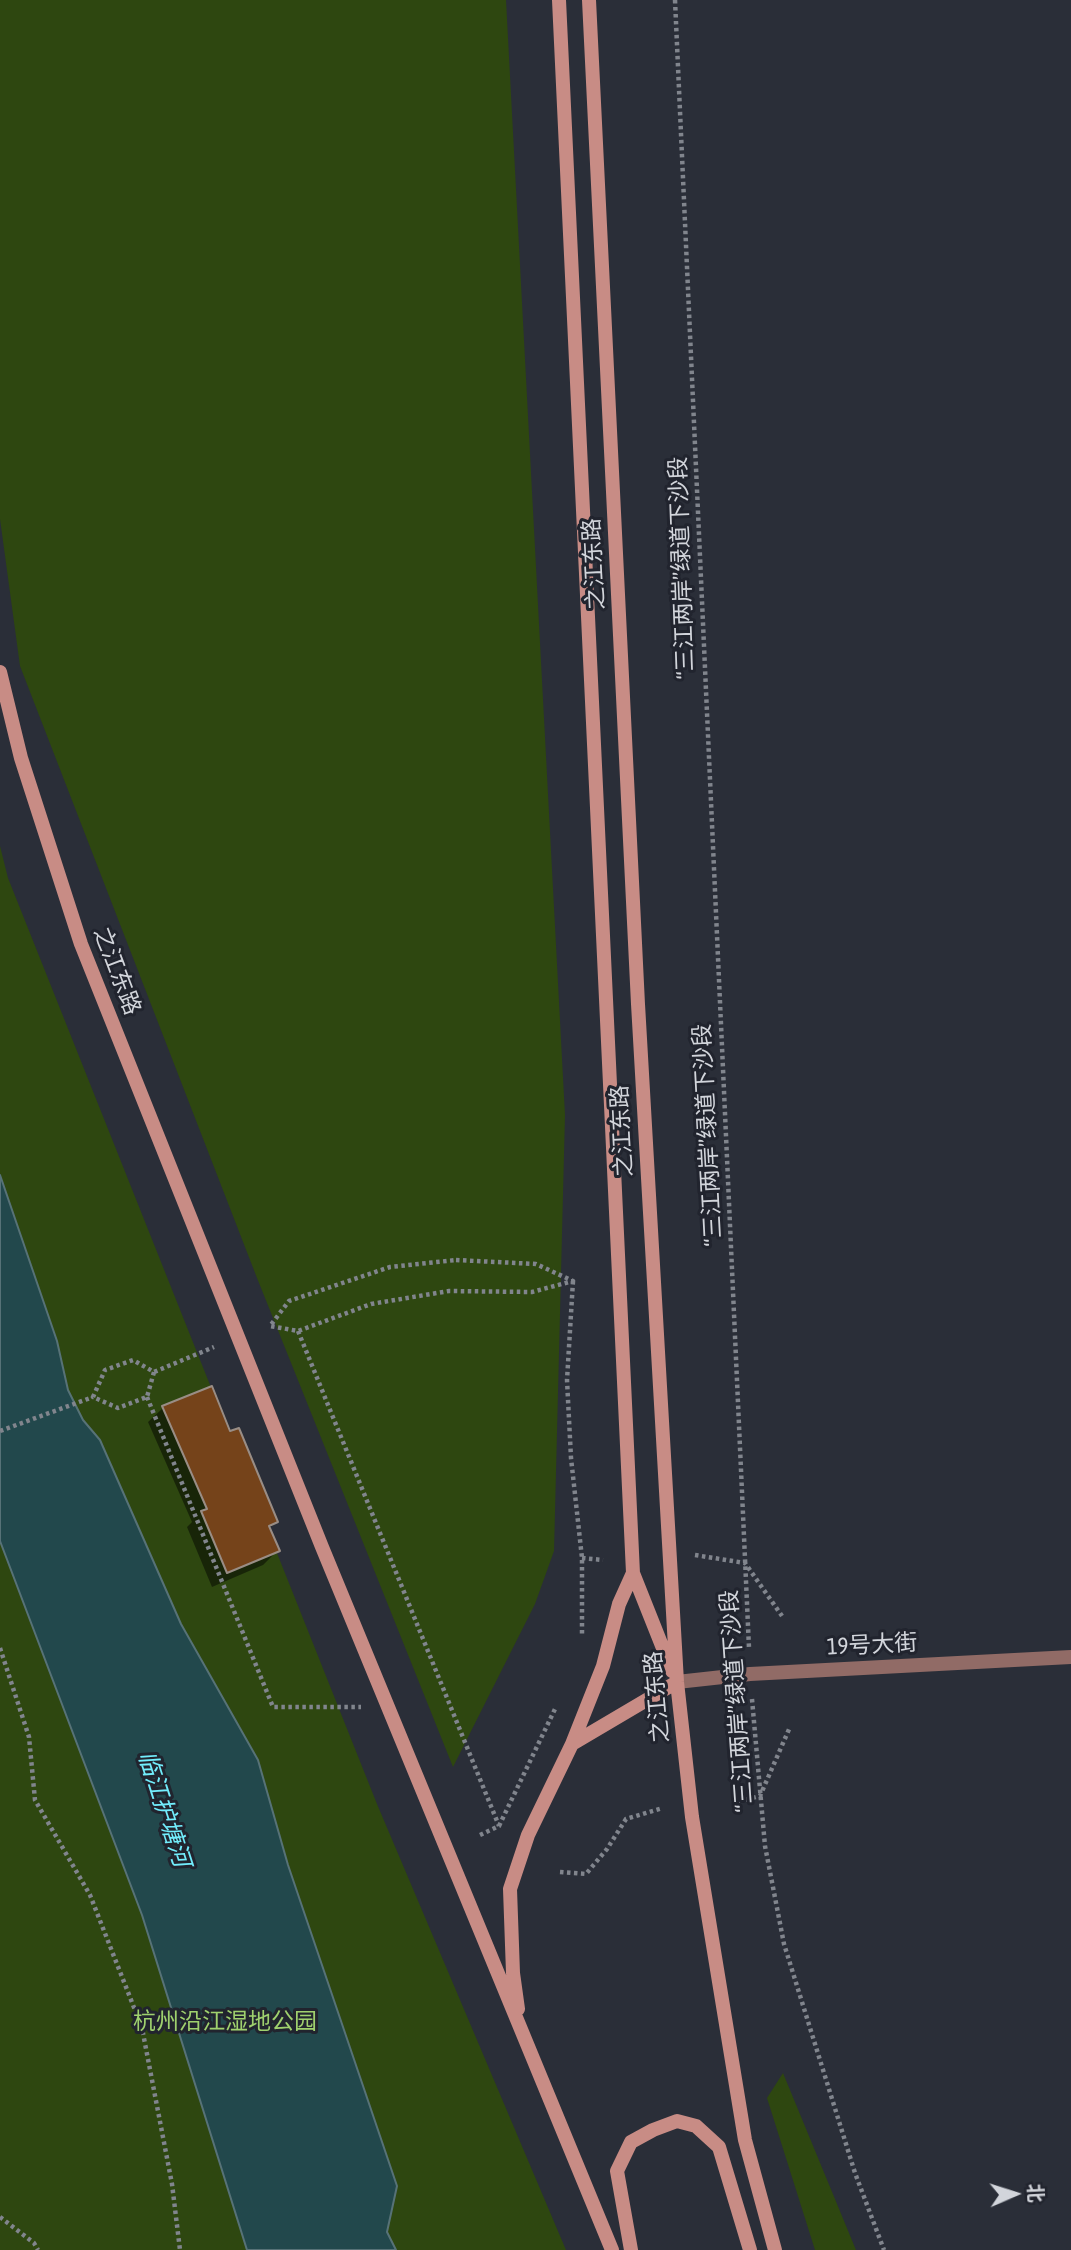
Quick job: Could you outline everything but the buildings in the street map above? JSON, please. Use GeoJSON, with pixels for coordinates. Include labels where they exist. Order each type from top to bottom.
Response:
{"type":"FeatureCollection","features":[{"type":"Feature","properties":{"kind":"main road","name":"之江东路"},"geometry":{"type":"LineString","coordinates":[[559,0],[634,1573]]}},
{"type":"Feature","properties":{"kind":"main road","name":"之江东路"},"geometry":{"type":"LineString","coordinates":[[589,0],[639,1018],[677,1682],[692,1817],[745,2140],[775,2250]]}},
{"type":"Feature","properties":{"kind":"main road","name":"之江东路"},"geometry":{"type":"LineString","coordinates":[[0,672],[21,758],[80,944],[322,1547],[612,2250]]}},
{"type":"Feature","properties":{"kind":"main road"},"geometry":{"type":"LineString","coordinates":[[572,1744],[677,1682],[634,1573]]}},
{"type":"Feature","properties":{"kind":"main road"},"geometry":{"type":"LineString","coordinates":[[521,2029],[513,1973],[510,1889],[528,1835],[572,1744],[603,1666],[619,1604],[634,1573]]}},
{"type":"Feature","properties":{"kind":"main road"},"geometry":{"type":"LineString","coordinates":[[631,2250],[617,2171],[631,2142],[653,2130],[677,2122],[696,2126],[719,2147],[750,2250]]}},
{"type":"Feature","properties":{"kind":"street","name":"19号大街"},"geometry":{"type":"LineString","coordinates":[[677,1682],[750,1674],[1071,1657]]}},
{"type":"Feature","properties":{"kind":"path","name":"“三江两岸”绿道下沙段"},"geometry":{"type":"LineString","coordinates":[[675,0],[750,1674],[760,1796],[765,1846],[784,1944],[855,2174],[884,2250]]}},
{"type":"Feature","properties":{"kind":"path"},"geometry":{"type":"LineString","coordinates":[[456,1260],[536,1264],[573,1282],[532,1292],[449,1291],[371,1304],[298,1331],[270,1326],[289,1301],[390,1267],[456,1260]]}},
{"type":"Feature","properties":{"kind":"path"},"geometry":{"type":"LineString","coordinates":[[573,1282],[567,1380],[571,1458],[582,1558],[582,1641]]}},
{"type":"Feature","properties":{"kind":"path"},"geometry":{"type":"LineString","coordinates":[[298,1331],[499,1826]]}},
{"type":"Feature","properties":{"kind":"path"},"geometry":{"type":"LineString","coordinates":[[154,1372],[222,1345]]}},
{"type":"Feature","properties":{"kind":"path"},"geometry":{"type":"LineString","coordinates":[[0,1431],[93,1397],[105,1370],[132,1360],[154,1372]]}},
{"type":"Feature","properties":{"kind":"path"},"geometry":{"type":"LineString","coordinates":[[154,1372],[147,1397],[273,1707],[370,1707]]}},
{"type":"Feature","properties":{"kind":"path"},"geometry":{"type":"LineString","coordinates":[[93,1397],[118,1408],[147,1397]]}},
{"type":"Feature","properties":{"kind":"path"},"geometry":{"type":"LineString","coordinates":[[695,1555],[745,1563],[782,1616]]}},
{"type":"Feature","properties":{"kind":"path"},"geometry":{"type":"LineString","coordinates":[[582,1558],[603,1560]]}},
{"type":"Feature","properties":{"kind":"path"},"geometry":{"type":"LineString","coordinates":[[0,1648],[29,1737],[36,1800],[90,1895],[142,2028],[172,2184],[180,2250]]}},
{"type":"Feature","properties":{"kind":"path"},"geometry":{"type":"LineString","coordinates":[[481,1835],[499,1826],[558,1704]]}},
{"type":"Feature","properties":{"kind":"path"},"geometry":{"type":"LineString","coordinates":[[732,1802],[760,1796],[790,1727]]}},
{"type":"Feature","properties":{"kind":"path"},"geometry":{"type":"LineString","coordinates":[[560,1872],[586,1874],[607,1849],[626,1819],[663,1808]]}},
{"type":"Feature","properties":{"kind":"path"},"geometry":{"type":"LineString","coordinates":[[0,2217],[34,2243],[38,2250]]}},
{"type":"Feature","properties":{"kind":"green space"},"geometry":{"type":"Polygon","coordinates":[[[0,0],[506,0],[565,1115],[554,1551],[535,1604],[453,1767],[257,1278],[20,666],[0,519],[0,0]]]}},
{"type":"Feature","properties":{"kind":"green space","name":"杭州沿江湿地公园"},"geometry":{"type":"Polygon","coordinates":[[[0,846],[8,878],[377,1804],[566,2250],[0,2250],[0,846]]]}},
{"type":"Feature","properties":{"kind":"green space"},"geometry":{"type":"Polygon","coordinates":[[[783,2073],[856,2250],[815,2250],[767,2098],[783,2073]]]}},
{"type":"Feature","properties":{"kind":"water","name":"临江护塘河"},"geometry":{"type":"Polygon","coordinates":[[[0,1175],[57,1341],[68,1390],[83,1420],[100,1440],[181,1624],[258,1760],[288,1865],[397,2186],[387,2232],[396,2250],[247,2250],[142,1915],[0,1541],[0,1175]]]}}]}
